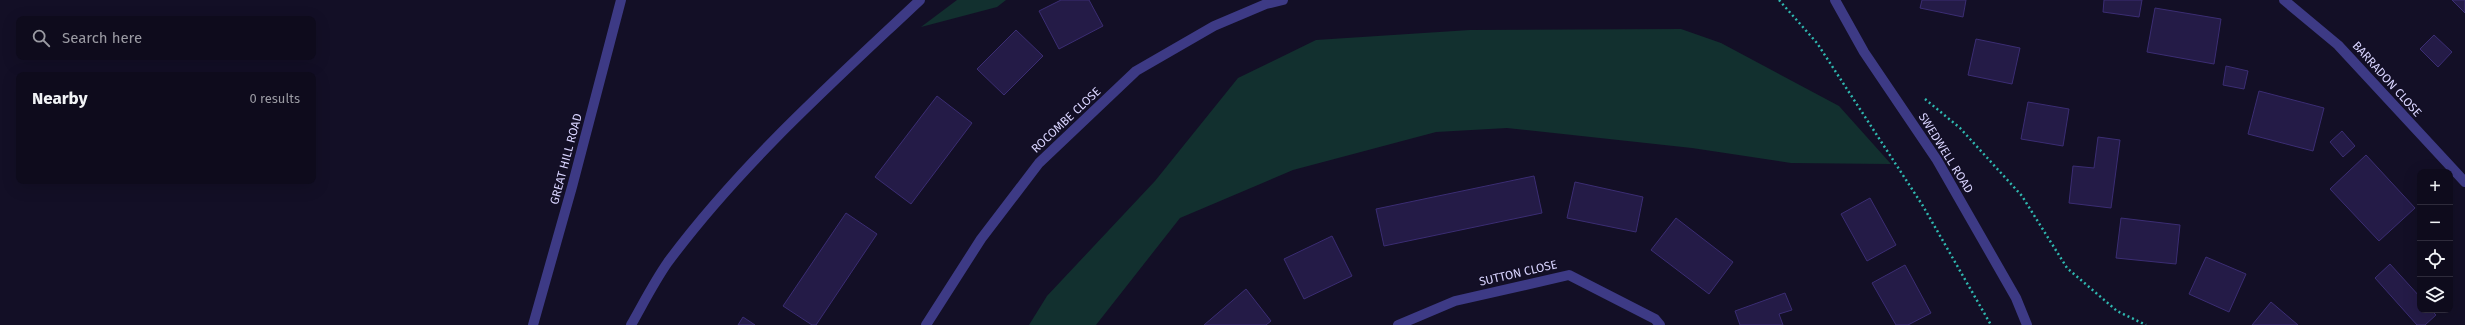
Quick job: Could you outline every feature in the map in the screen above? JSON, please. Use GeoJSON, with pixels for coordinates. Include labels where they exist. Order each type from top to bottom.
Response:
{"type":"FeatureCollection","features":[{"type":"Feature","properties":{"kind":"street","name":"GREAT HILL ROAD"},"geometry":{"type":"LineString","coordinates":[[532,325],[572,187],[621,0]]}},
{"type":"Feature","properties":{"kind":"street"},"geometry":{"type":"LineString","coordinates":[[631,325],[667,263],[724,193],[812,102],[920,0]]}},
{"type":"Feature","properties":{"kind":"street","name":"ROCOMBE CLOSE"},"geometry":{"type":"LineString","coordinates":[[926,325],[981,239],[1039,163],[1136,71],[1214,26],[1266,4],[1283,0]]}},
{"type":"Feature","properties":{"kind":"street","name":"SWEDWELL ROAD"},"geometry":{"type":"LineString","coordinates":[[1836,0],[1864,52],[1937,160],[2016,298],[2027,325]]}},
{"type":"Feature","properties":{"kind":"street","name":"BARRADON CLOSE"},"geometry":{"type":"LineString","coordinates":[[2284,0],[2338,45],[2465,182]]}},
{"type":"Feature","properties":{"kind":"street","name":"SUTTON CLOSE"},"geometry":{"type":"LineString","coordinates":[[1398,325],[1455,301],[1569,275],[1655,319],[1660,325]]}},
{"type":"Feature","properties":{"kind":"path"},"geometry":{"type":"LineString","coordinates":[[1779,0],[1817,43],[1826,56],[1923,206],[1991,325]]}},
{"type":"Feature","properties":{"kind":"path"},"geometry":{"type":"LineString","coordinates":[[1924,97],[1960,128],[2022,196],[2067,268],[2117,311],[2146,325]]}},
{"type":"Feature","properties":{"kind":"green space"},"geometry":{"type":"Polygon","coordinates":[[[957,0],[1006,0],[997,7],[921,27],[957,0]]]}},
{"type":"Feature","properties":{"kind":"green space"},"geometry":{"type":"Polygon","coordinates":[[[1681,29],[1721,43],[1839,106],[1891,164],[1791,163],[1692,148],[1507,128],[1436,132],[1293,170],[1180,218],[1096,325],[1029,325],[1047,296],[1155,181],[1238,78],[1316,40],[1470,30],[1681,29]]]}},
{"type":"Feature","properties":{"kind":"building"},"geometry":{"type":"Polygon","coordinates":[[[1061,0],[1089,0],[1103,26],[1059,49],[1039,11],[1061,0]]]}},
{"type":"Feature","properties":{"kind":"building"},"geometry":{"type":"Polygon","coordinates":[[[1922,0],[1966,0],[1963,17],[1920,8],[1922,0]]]}},
{"type":"Feature","properties":{"kind":"building"},"geometry":{"type":"Polygon","coordinates":[[[2104,0],[2142,0],[2139,17],[2103,12],[2104,0]]]}},
{"type":"Feature","properties":{"kind":"building"},"geometry":{"type":"Polygon","coordinates":[[[2452,0],[2465,0],[2465,13],[2452,0]]]}},
{"type":"Feature","properties":{"kind":"building"},"geometry":{"type":"Polygon","coordinates":[[[2155,8],[2221,19],[2214,64],[2147,52],[2155,8]]]}},
{"type":"Feature","properties":{"kind":"building"},"geometry":{"type":"Polygon","coordinates":[[[1016,30],[1043,56],[1004,95],[977,69],[1016,30]]]}},
{"type":"Feature","properties":{"kind":"building"},"geometry":{"type":"Polygon","coordinates":[[[2434,35],[2452,52],[2438,67],[2420,49],[2434,35]]]}},
{"type":"Feature","properties":{"kind":"building"},"geometry":{"type":"Polygon","coordinates":[[[1976,39],[2020,48],[2012,84],[1968,75],[1976,39]]]}},
{"type":"Feature","properties":{"kind":"building"},"geometry":{"type":"Polygon","coordinates":[[[2226,66],[2248,71],[2244,89],[2223,85],[2226,66]]]}},
{"type":"Feature","properties":{"kind":"building"},"geometry":{"type":"Polygon","coordinates":[[[2259,91],[2324,108],[2313,151],[2248,134],[2259,91]]]}},
{"type":"Feature","properties":{"kind":"building"},"geometry":{"type":"Polygon","coordinates":[[[937,96],[972,123],[911,204],[875,177],[937,96]]]}},
{"type":"Feature","properties":{"kind":"building"},"geometry":{"type":"Polygon","coordinates":[[[2028,102],[2069,109],[2063,146],[2021,139],[2028,102]]]}},
{"type":"Feature","properties":{"kind":"building"},"geometry":{"type":"Polygon","coordinates":[[[2342,131],[2355,146],[2343,157],[2330,142],[2342,131]]]}},
{"type":"Feature","properties":{"kind":"building"},"geometry":{"type":"Polygon","coordinates":[[[2098,137],[2120,140],[2111,208],[2069,203],[2073,166],[2094,168],[2098,137]]]}},
{"type":"Feature","properties":{"kind":"building"},"geometry":{"type":"Polygon","coordinates":[[[2366,155],[2415,208],[2379,241],[2330,189],[2366,155]]]}},
{"type":"Feature","properties":{"kind":"building"},"geometry":{"type":"Polygon","coordinates":[[[1534,176],[1542,213],[1384,246],[1376,209],[1534,176]]]}},
{"type":"Feature","properties":{"kind":"building"},"geometry":{"type":"Polygon","coordinates":[[[1575,182],[1643,197],[1636,232],[1567,218],[1575,182]]]}},
{"type":"Feature","properties":{"kind":"building"},"geometry":{"type":"Polygon","coordinates":[[[1870,198],[1896,245],[1867,261],[1841,214],[1870,198]]]}},
{"type":"Feature","properties":{"kind":"building"},"geometry":{"type":"Polygon","coordinates":[[[846,213],[877,234],[816,325],[812,325],[783,306],[846,213]]]}},
{"type":"Feature","properties":{"kind":"building"},"geometry":{"type":"Polygon","coordinates":[[[1676,218],[1733,262],[1709,294],[1651,250],[1676,218]]]}},
{"type":"Feature","properties":{"kind":"building"},"geometry":{"type":"Polygon","coordinates":[[[2121,218],[2180,225],[2176,264],[2116,258],[2121,218]]]}},
{"type":"Feature","properties":{"kind":"building"},"geometry":{"type":"Polygon","coordinates":[[[1332,236],[1352,276],[1304,299],[1284,259],[1332,236]]]}},
{"type":"Feature","properties":{"kind":"building"},"geometry":{"type":"Polygon","coordinates":[[[2206,257],[2246,274],[2229,312],[2189,294],[2206,257]]]}},
{"type":"Feature","properties":{"kind":"building"},"geometry":{"type":"Polygon","coordinates":[[[2390,264],[2417,294],[2417,313],[2434,313],[2436,315],[2425,325],[2417,325],[2375,278],[2390,264]]]}},
{"type":"Feature","properties":{"kind":"building"},"geometry":{"type":"Polygon","coordinates":[[[1905,265],[1931,313],[1908,325],[1896,325],[1872,283],[1905,265]]]}},
{"type":"Feature","properties":{"kind":"building"},"geometry":{"type":"Polygon","coordinates":[[[1246,289],[1271,321],[1266,325],[1204,325],[1246,289]]]}},
{"type":"Feature","properties":{"kind":"building"},"geometry":{"type":"Polygon","coordinates":[[[1785,293],[1792,310],[1779,314],[1783,325],[1740,325],[1735,311],[1785,293]]]}},
{"type":"Feature","properties":{"kind":"building"},"geometry":{"type":"Polygon","coordinates":[[[2271,302],[2298,325],[2252,325],[2271,302]]]}},
{"type":"Feature","properties":{"kind":"building"},"geometry":{"type":"Polygon","coordinates":[[[743,317],[755,325],[738,325],[743,317]]]}}]}
